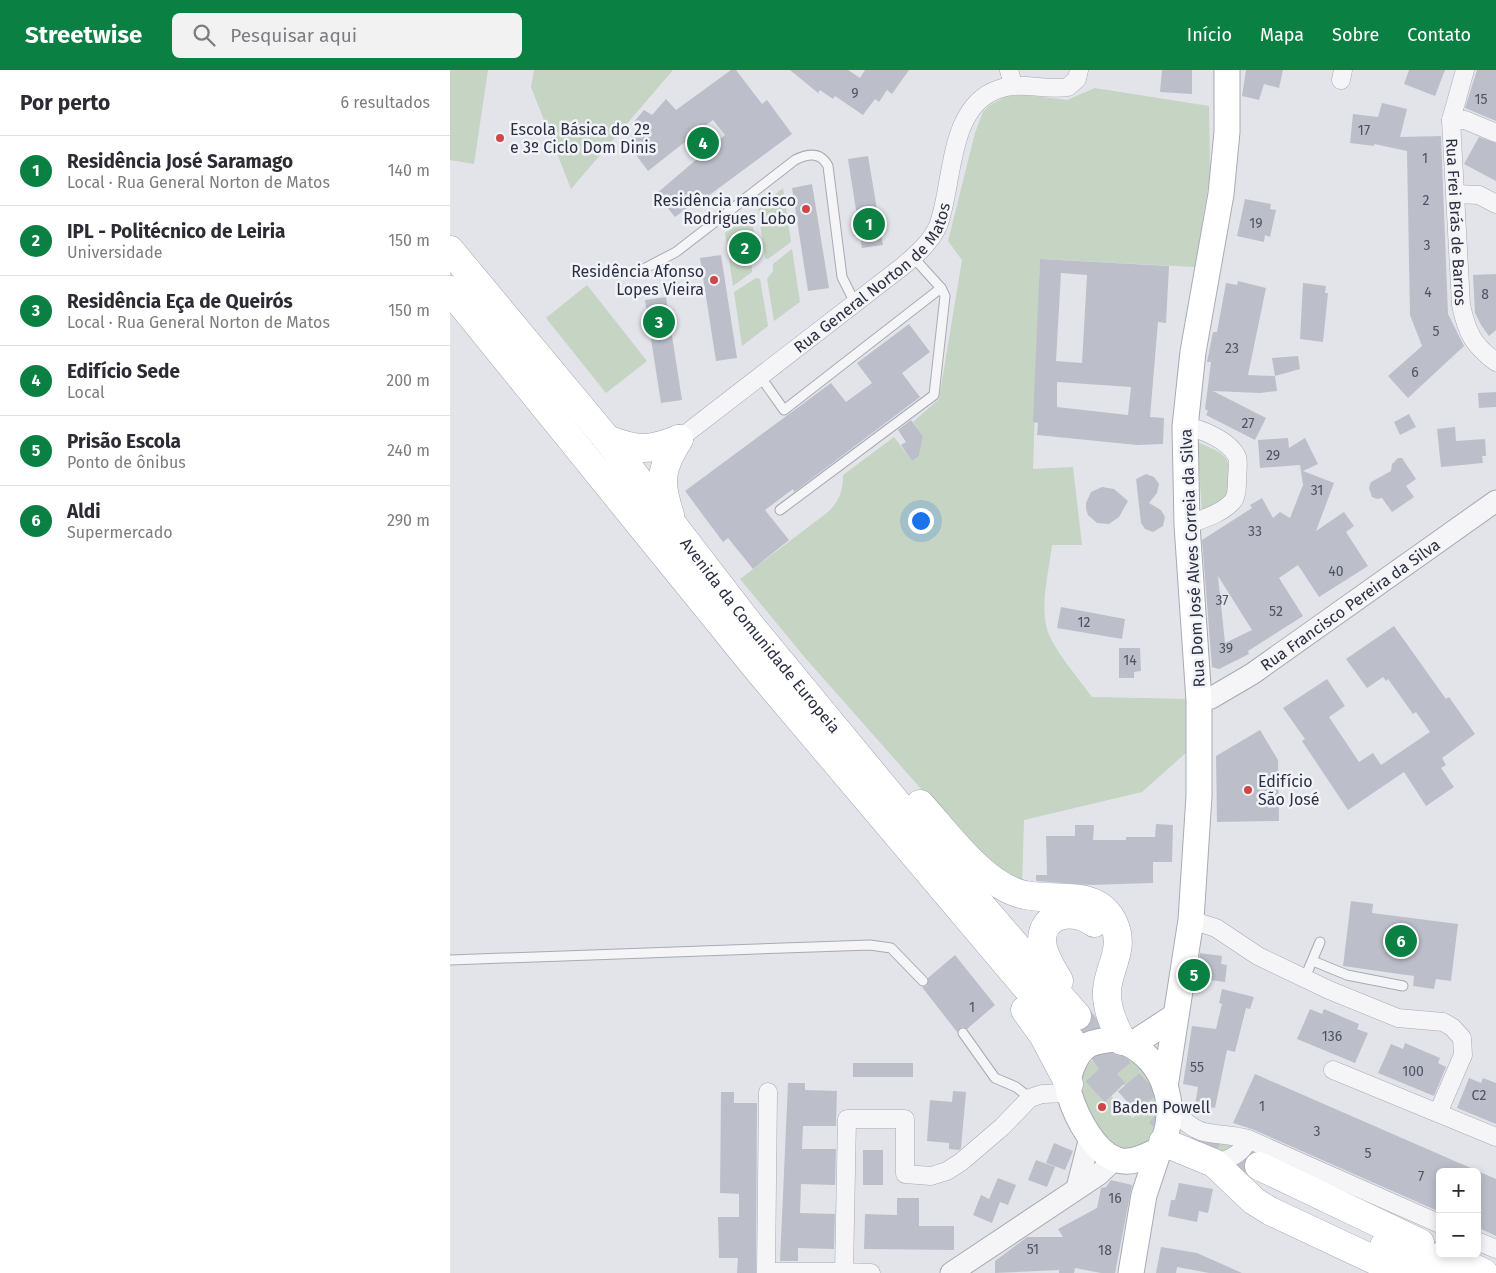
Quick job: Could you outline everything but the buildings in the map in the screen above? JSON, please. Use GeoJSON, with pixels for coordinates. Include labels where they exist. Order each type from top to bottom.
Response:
{"type":"FeatureCollection","features":[{"type":"Feature","properties":{"kind":"main road","name":"Rua Dom José Alves Correia da Silva"},"geometry":{"type":"LineString","coordinates":[[1168,1098],[1174,1017],[1190,920],[1199,796],[1199,700],[1187,525],[1185,427],[1193,352],[1221,194],[1227,132],[1227,70]]}},
{"type":"Feature","properties":{"kind":"main road","name":"Avenida da Comunidade Europeia"},"geometry":{"type":"LineString","coordinates":[[450,250],[608,439],[674,526],[816,704],[986,912],[1076,1035]]}},
{"type":"Feature","properties":{"kind":"main road","name":"Avenida da Comunidade Europeia"},"geometry":{"type":"LineString","coordinates":[[450,290],[758,670],[1076,1035]]}},
{"type":"Feature","properties":{"kind":"main road"},"geometry":{"type":"LineString","coordinates":[[608,439],[632,448],[647,449],[657,448],[679,439]]}},
{"type":"Feature","properties":{"kind":"main road"},"geometry":{"type":"LineString","coordinates":[[674,526],[663,490],[662,476],[667,457],[679,439]]}},
{"type":"Feature","properties":{"kind":"main road"},"geometry":{"type":"LineString","coordinates":[[758,670],[776,704],[801,737],[1033,1019],[1069,1088],[1090,1137],[1105,1153],[1121,1160],[1138,1177],[1144,1196]]}},
{"type":"Feature","properties":{"kind":"main road"},"geometry":{"type":"LineString","coordinates":[[816,704],[848,725],[989,877],[1024,896],[1068,897],[1088,901],[1110,915],[1118,938],[1118,952],[1107,990],[1108,1006],[1126,1043]]}},
{"type":"Feature","properties":{"kind":"main road"},"geometry":{"type":"LineString","coordinates":[[1126,1043],[1174,1017]]}},
{"type":"Feature","properties":{"kind":"main road"},"geometry":{"type":"LineString","coordinates":[[1069,1088],[1076,1035],[1099,1041],[1115,1039],[1143,1053],[1152,1063],[1168,1098],[1170,1125],[1144,1196],[1130,1273]]}},
{"type":"Feature","properties":{"kind":"main road"},"geometry":{"type":"LineString","coordinates":[[1121,1160],[1139,1159],[1161,1146],[1214,1163],[1254,1201],[1270,1211],[1402,1273]]}},
{"type":"Feature","properties":{"kind":"main road"},"geometry":{"type":"LineString","coordinates":[[1436,1250],[1256,1174],[1441,1273]]}},
{"type":"Feature","properties":{"kind":"main road"},"geometry":{"type":"LineString","coordinates":[[1452,1258],[1484,1273]]}},
{"type":"Feature","properties":{"kind":"street","name":"Rua General Norton de Matos"},"geometry":{"type":"LineString","coordinates":[[679,439],[913,258],[933,235],[938,225],[955,151],[968,114],[974,104],[1011,78],[1068,87],[1077,79],[1079,70]]}},
{"type":"Feature","properties":{"kind":"street","name":"Rua Frei Brás de Barros"},"geometry":{"type":"LineString","coordinates":[[1465,70],[1451,120],[1459,286],[1464,321],[1474,344],[1496,362]]}},
{"type":"Feature","properties":{"kind":"street"},"geometry":{"type":"LineString","coordinates":[[1451,120],[1466,120],[1496,133]]}},
{"type":"Feature","properties":{"kind":"street"},"geometry":{"type":"LineString","coordinates":[[1456,194],[1479,195],[1496,204]]}},
{"type":"Feature","properties":{"kind":"street"},"geometry":{"type":"LineString","coordinates":[[1185,427],[1208,434],[1229,447],[1237,458],[1237,489],[1234,501],[1223,510],[1187,525]]}},
{"type":"Feature","properties":{"kind":"street","name":"Rua Francisco Pereira da Silva"},"geometry":{"type":"LineString","coordinates":[[1199,700],[1211,698],[1252,674],[1496,501]]}},
{"type":"Feature","properties":{"kind":"street"},"geometry":{"type":"LineString","coordinates":[[1190,920],[1216,928],[1258,956],[1304,980],[1398,1018],[1443,1022],[1452,1026],[1462,1038],[1463,1055],[1438,1113]]}},
{"type":"Feature","properties":{"kind":"street"},"geometry":{"type":"LineString","coordinates":[[1333,1070],[1496,1137]]}},
{"type":"Feature","properties":{"kind":"street"},"geometry":{"type":"LineString","coordinates":[[844,1272],[847,1119],[905,1120],[905,1174],[931,1176],[947,1171],[961,1162],[1002,1127],[1030,1098],[1069,1088]]}},
{"type":"Feature","properties":{"kind":"street"},"geometry":{"type":"LineString","coordinates":[[768,1092],[766,1273],[871,1273]]}},
{"type":"Feature","properties":{"kind":"street"},"geometry":{"type":"LineString","coordinates":[[1168,1098],[1191,1126],[1203,1132],[1223,1133],[1248,1139],[1436,1222]]}},
{"type":"Feature","properties":{"kind":"street"},"geometry":{"type":"LineString","coordinates":[[1077,1188],[1090,1137]]}},
{"type":"Feature","properties":{"kind":"street"},"geometry":{"type":"LineString","coordinates":[[1214,1163],[1238,1153],[1245,1147],[1248,1139]]}},
{"type":"Feature","properties":{"kind":"street"},"geometry":{"type":"LineString","coordinates":[[951,1273],[1121,1160]]}},
{"type":"Feature","properties":{"kind":"street"},"geometry":{"type":"LineString","coordinates":[[1481,1243],[1496,1249]]}},
{"type":"Feature","properties":{"kind":"lane"},"geometry":{"type":"LineString","coordinates":[[634,274],[676,252],[795,160],[813,154],[822,158],[828,166],[842,277],[855,303]]}},
{"type":"Feature","properties":{"kind":"lane"},"geometry":{"type":"LineString","coordinates":[[780,510],[934,395],[946,305],[945,296],[941,288],[913,258]]}},
{"type":"Feature","properties":{"kind":"lane"},"geometry":{"type":"LineString","coordinates":[[760,376],[784,410],[941,288]]}},
{"type":"Feature","properties":{"kind":"lane"},"geometry":{"type":"LineString","coordinates":[[1304,980],[1320,942]]}},
{"type":"Feature","properties":{"kind":"lane"},"geometry":{"type":"LineString","coordinates":[[450,960],[870,945],[891,948],[923,982]]}},
{"type":"Feature","properties":{"kind":"lane"},"geometry":{"type":"LineString","coordinates":[[1313,961],[1347,975],[1403,986]]}},
{"type":"Feature","properties":{"kind":"lane"},"geometry":{"type":"LineString","coordinates":[[963,1033],[995,1078],[1016,1087],[1030,1098]]}},
{"type":"Feature","properties":{"kind":"green space"},"geometry":{"type":"Polygon","coordinates":[[[450,70],[488,70],[474,164],[450,160],[450,70]]]}},
{"type":"Feature","properties":{"kind":"green space"},"geometry":{"type":"Polygon","coordinates":[[[534,70],[673,70],[571,189],[531,87],[534,70]]]}},
{"type":"Feature","properties":{"kind":"green space"},"geometry":{"type":"Polygon","coordinates":[[[1095,88],[1209,106],[1210,176],[1195,267],[1040,259],[1033,469],[1073,467],[1082,545],[1052,545],[1046,587],[1045,619],[1054,645],[1092,697],[1188,699],[1188,751],[1142,792],[1024,820],[1022,887],[976,851],[807,660],[740,579],[828,512],[840,495],[843,475],[894,437],[912,461],[919,456],[923,436],[913,422],[939,399],[962,260],[948,241],[975,133],[983,112],[990,105],[1007,96],[1025,95],[1067,100],[1095,88]]]}},
{"type":"Feature","properties":{"kind":"green space"},"geometry":{"type":"Polygon","coordinates":[[[783,188],[791,242],[768,259],[765,258],[758,209],[783,188]]]}},
{"type":"Feature","properties":{"kind":"green space"},"geometry":{"type":"Polygon","coordinates":[[[751,215],[758,258],[752,263],[752,272],[733,286],[725,233],[751,215]]]}},
{"type":"Feature","properties":{"kind":"green space"},"geometry":{"type":"Polygon","coordinates":[[[792,249],[800,302],[774,321],[767,279],[773,271],[773,264],[792,249]]]}},
{"type":"Feature","properties":{"kind":"green space"},"geometry":{"type":"Polygon","coordinates":[[[756,278],[760,279],[768,326],[742,346],[734,292],[756,278]]]}},
{"type":"Feature","properties":{"kind":"green space"},"geometry":{"type":"Polygon","coordinates":[[[587,285],[647,361],[606,393],[546,318],[587,285]]]}},
{"type":"Feature","properties":{"kind":"green space"},"geometry":{"type":"Polygon","coordinates":[[[1197,442],[1223,455],[1229,472],[1228,494],[1218,504],[1202,511],[1197,442]]]}},
{"type":"Feature","properties":{"kind":"green space"},"geometry":{"type":"Polygon","coordinates":[[[1109,1052],[1132,1058],[1147,1074],[1156,1096],[1161,1120],[1148,1143],[1129,1150],[1117,1148],[1108,1142],[1093,1121],[1083,1096],[1082,1076],[1088,1064],[1109,1052]],[[1108,1069],[1096,1081],[1133,1118],[1145,1106],[1108,1069]]]}},
{"type":"Feature","properties":{"kind":"green space"},"geometry":{"type":"Polygon","coordinates":[[[1221,1139],[1236,1146],[1223,1154],[1208,1147],[1210,1140],[1221,1139]]]}},
{"type":"Feature","properties":{"kind":"green space"},"geometry":{"type":"Polygon","coordinates":[[[1250,1153],[1262,1158],[1249,1185],[1236,1166],[1250,1153]]]}},
{"type":"Feature","properties":{"kind":"tunnel"},"geometry":{"type":"LineString","coordinates":[[1077,1016],[1121,1074],[1160,1113],[1194,1136],[1259,1166]]}},
{"type":"Feature","properties":{"kind":"tunnel"},"geometry":{"type":"LineString","coordinates":[[1070,1039],[1093,1069],[1120,1098]]}},
{"type":"Feature","properties":{"kind":"place","name":"Escola Básica do 2º e 3º Ciclo Dom Dinis"},"geometry":{"type":"Point","coordinates":[500,138]}},
{"type":"Feature","properties":{"kind":"place","name":"Edifício Sede"},"geometry":{"type":"Point","coordinates":[703,143]}},
{"type":"Feature","properties":{"kind":"place","name":"Residência rancisco Rodrigues Lobo"},"geometry":{"type":"Point","coordinates":[806,209]}},
{"type":"Feature","properties":{"kind":"place","name":"Residência José Saramago"},"geometry":{"type":"Point","coordinates":[869,224]}},
{"type":"Feature","properties":{"kind":"place","name":"IPL - Politécnico de Leiria"},"geometry":{"type":"Point","coordinates":[745,248]}},
{"type":"Feature","properties":{"kind":"place","name":"Residência Afonso Lopes Vieira"},"geometry":{"type":"Point","coordinates":[714,280]}},
{"type":"Feature","properties":{"kind":"place","name":"Residência Eça de Queirós"},"geometry":{"type":"Point","coordinates":[659,322]}},
{"type":"Feature","properties":{"kind":"place","name":"Edifício São José"},"geometry":{"type":"Point","coordinates":[1248,790]}},
{"type":"Feature","properties":{"kind":"place","name":"Aldi"},"geometry":{"type":"Point","coordinates":[1401,941]}},
{"type":"Feature","properties":{"kind":"place","name":"Prisão Escola"},"geometry":{"type":"Point","coordinates":[1194,975]}},
{"type":"Feature","properties":{"kind":"place","name":"Baden Powell"},"geometry":{"type":"Point","coordinates":[1102,1107]}}]}
